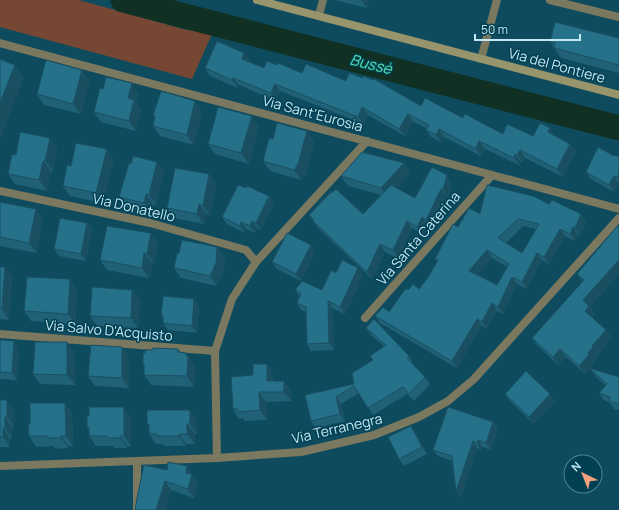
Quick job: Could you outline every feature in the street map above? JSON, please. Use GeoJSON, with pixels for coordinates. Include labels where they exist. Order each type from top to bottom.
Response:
{"type":"FeatureCollection","features":[{"type":"Feature","properties":{"kind":"main road","name":"Via del Pontiere"},"geometry":{"type":"LineString","coordinates":[[257,0],[319,15],[619,95]]}},
{"type":"Feature","properties":{"kind":"street"},"geometry":{"type":"LineString","coordinates":[[319,15],[323,0]]}},
{"type":"Feature","properties":{"kind":"street"},"geometry":{"type":"LineString","coordinates":[[481,59],[497,0]]}},
{"type":"Feature","properties":{"kind":"street"},"geometry":{"type":"LineString","coordinates":[[550,0],[619,17]]}},
{"type":"Feature","properties":{"kind":"street","name":"Via Sant'Eurosia"},"geometry":{"type":"LineString","coordinates":[[0,43],[619,209]]}},
{"type":"Feature","properties":{"kind":"street"},"geometry":{"type":"LineString","coordinates":[[217,458],[215,351],[232,299],[256,262],[367,141]]}},
{"type":"Feature","properties":{"kind":"street","name":"Via Santa Caterina"},"geometry":{"type":"LineString","coordinates":[[365,318],[492,174]]}},
{"type":"Feature","properties":{"kind":"street","name":"Via Donatello"},"geometry":{"type":"LineString","coordinates":[[0,191],[165,227],[246,250],[256,262]]}},
{"type":"Feature","properties":{"kind":"street","name":"Via Terranegra"},"geometry":{"type":"LineString","coordinates":[[0,466],[217,458],[301,452],[374,435],[419,417],[448,401],[474,378],[619,218]]}},
{"type":"Feature","properties":{"kind":"street","name":"Via Salvo D'Acquisto"},"geometry":{"type":"LineString","coordinates":[[0,334],[215,351]]}},
{"type":"Feature","properties":{"kind":"street"},"geometry":{"type":"LineString","coordinates":[[137,461],[137,510]]}},
{"type":"Feature","properties":{"kind":"shaded area"},"geometry":{"type":"Polygon","coordinates":[[[0,0],[79,0],[183,29],[212,34],[192,79],[0,27],[0,0]]]}},
{"type":"Feature","properties":{"kind":"building"},"geometry":{"type":"Polygon","coordinates":[[[555,22],[619,38],[619,65],[554,48],[555,43],[550,42],[555,22]]]}},
{"type":"Feature","properties":{"kind":"building"},"geometry":{"type":"Polygon","coordinates":[[[217,41],[244,53],[242,59],[264,68],[267,61],[277,65],[278,63],[302,73],[306,64],[346,81],[349,73],[363,78],[363,76],[373,80],[374,79],[421,106],[425,98],[463,118],[465,114],[503,134],[507,124],[533,136],[540,123],[550,128],[548,132],[570,144],[557,169],[520,150],[517,155],[515,154],[514,158],[479,141],[476,149],[439,129],[436,135],[426,130],[429,125],[408,114],[399,129],[362,107],[358,117],[275,84],[271,93],[233,78],[232,80],[205,68],[217,41]]]}},
{"type":"Feature","properties":{"kind":"building"},"geometry":{"type":"Polygon","coordinates":[[[0,59],[15,65],[0,103],[0,59]]]}},
{"type":"Feature","properties":{"kind":"building"},"geometry":{"type":"Polygon","coordinates":[[[46,60],[82,70],[73,104],[37,94],[46,60]]]}},
{"type":"Feature","properties":{"kind":"building"},"geometry":{"type":"Polygon","coordinates":[[[106,77],[132,83],[128,98],[134,100],[129,121],[94,112],[100,88],[103,89],[106,77]]]}},
{"type":"Feature","properties":{"kind":"building"},"geometry":{"type":"Polygon","coordinates":[[[161,91],[195,101],[187,135],[153,126],[155,116],[153,115],[161,91]]]}},
{"type":"Feature","properties":{"kind":"building"},"geometry":{"type":"Polygon","coordinates":[[[218,107],[252,116],[241,153],[208,144],[218,107]]]}},
{"type":"Feature","properties":{"kind":"building"},"geometry":{"type":"Polygon","coordinates":[[[277,123],[307,131],[298,164],[294,170],[263,161],[269,138],[273,139],[277,123]]]}},
{"type":"Feature","properties":{"kind":"building"},"geometry":{"type":"Polygon","coordinates":[[[20,132],[50,138],[39,180],[8,174],[12,154],[16,155],[20,132]]]}},
{"type":"Feature","properties":{"kind":"building"},"geometry":{"type":"Polygon","coordinates":[[[76,143],[107,149],[96,193],[63,186],[67,165],[71,166],[76,143]]]}},
{"type":"Feature","properties":{"kind":"building"},"geometry":{"type":"Polygon","coordinates":[[[598,147],[614,156],[619,157],[619,174],[617,177],[614,176],[609,185],[586,172],[598,147]]]}},
{"type":"Feature","properties":{"kind":"building"},"geometry":{"type":"Polygon","coordinates":[[[362,152],[404,163],[381,188],[341,176],[362,152]]]}},
{"type":"Feature","properties":{"kind":"building"},"geometry":{"type":"Polygon","coordinates":[[[133,156],[157,162],[149,195],[146,194],[144,203],[119,197],[129,163],[131,164],[133,156]]]}},
{"type":"Feature","properties":{"kind":"building"},"geometry":{"type":"Polygon","coordinates":[[[432,167],[447,175],[443,190],[441,189],[426,220],[422,217],[417,227],[407,221],[393,250],[380,244],[367,272],[313,221],[314,220],[309,215],[331,192],[332,193],[336,189],[363,214],[391,185],[415,198],[432,167]]]}},
{"type":"Feature","properties":{"kind":"building"},"geometry":{"type":"Polygon","coordinates":[[[175,168],[209,174],[203,206],[199,204],[197,214],[167,208],[175,168]]]}},
{"type":"Feature","properties":{"kind":"building"},"geometry":{"type":"Polygon","coordinates":[[[238,185],[246,188],[247,186],[269,196],[256,223],[252,221],[250,226],[241,222],[240,226],[222,217],[238,185]]]}},
{"type":"Feature","properties":{"kind":"building"},"geometry":{"type":"Polygon","coordinates":[[[487,185],[533,196],[549,204],[552,200],[581,214],[575,228],[573,227],[570,234],[560,229],[544,257],[537,253],[522,282],[512,277],[498,307],[492,303],[482,322],[477,319],[452,361],[375,316],[383,307],[389,312],[406,288],[408,290],[413,284],[419,289],[429,276],[438,260],[435,259],[453,224],[458,227],[469,208],[480,214],[487,185]],[[518,219],[498,238],[522,253],[539,224],[518,219]],[[487,250],[469,271],[497,285],[509,264],[487,250]]]}},
{"type":"Feature","properties":{"kind":"building"},"geometry":{"type":"Polygon","coordinates":[[[0,202],[36,209],[29,243],[0,237],[0,202]]]}},
{"type":"Feature","properties":{"kind":"building"},"geometry":{"type":"Polygon","coordinates":[[[60,218],[87,223],[81,254],[54,249],[60,218]]]}},
{"type":"Feature","properties":{"kind":"building"},"geometry":{"type":"Polygon","coordinates":[[[619,224],[619,262],[618,261],[583,300],[589,306],[585,311],[606,330],[592,346],[593,347],[588,353],[589,355],[579,366],[560,349],[553,357],[532,338],[584,280],[577,274],[619,224]]]}},
{"type":"Feature","properties":{"kind":"building"},"geometry":{"type":"Polygon","coordinates":[[[107,226],[151,233],[147,254],[144,253],[142,268],[100,260],[107,226]]]}},
{"type":"Feature","properties":{"kind":"building"},"geometry":{"type":"Polygon","coordinates":[[[287,233],[311,245],[296,274],[272,262],[287,233]]]}},
{"type":"Feature","properties":{"kind":"building"},"geometry":{"type":"Polygon","coordinates":[[[182,240],[217,247],[216,263],[210,276],[174,268],[177,253],[179,253],[182,240]]]}},
{"type":"Feature","properties":{"kind":"building"},"geometry":{"type":"Polygon","coordinates":[[[342,260],[358,268],[340,307],[328,301],[329,343],[307,344],[306,307],[297,303],[301,293],[295,290],[302,281],[322,290],[331,270],[336,273],[342,260]]]}},
{"type":"Feature","properties":{"kind":"building"},"geometry":{"type":"Polygon","coordinates":[[[0,267],[5,267],[2,309],[0,309],[0,267]]]}},
{"type":"Feature","properties":{"kind":"building"},"geometry":{"type":"Polygon","coordinates":[[[27,277],[70,279],[68,314],[24,311],[27,277]]]}},
{"type":"Feature","properties":{"kind":"building"},"geometry":{"type":"Polygon","coordinates":[[[92,287],[132,290],[131,318],[90,316],[92,287]]]}},
{"type":"Feature","properties":{"kind":"building"},"geometry":{"type":"Polygon","coordinates":[[[163,296],[194,299],[192,326],[163,323],[163,315],[161,315],[163,296]]]}},
{"type":"Feature","properties":{"kind":"building"},"geometry":{"type":"Polygon","coordinates":[[[374,319],[409,356],[407,358],[425,377],[409,394],[403,387],[368,408],[354,386],[336,397],[340,414],[311,421],[305,395],[354,384],[352,373],[373,360],[370,356],[386,345],[366,328],[374,319]]]}},
{"type":"Feature","properties":{"kind":"building"},"geometry":{"type":"Polygon","coordinates":[[[0,340],[14,341],[12,373],[0,372],[0,340]]]}},
{"type":"Feature","properties":{"kind":"building"},"geometry":{"type":"Polygon","coordinates":[[[35,342],[67,342],[67,375],[33,374],[35,342]]]}},
{"type":"Feature","properties":{"kind":"building"},"geometry":{"type":"Polygon","coordinates":[[[91,345],[122,347],[122,378],[88,376],[91,345]]]}},
{"type":"Feature","properties":{"kind":"building"},"geometry":{"type":"Polygon","coordinates":[[[153,348],[178,349],[178,352],[186,353],[186,356],[188,356],[187,376],[144,375],[143,353],[145,353],[145,350],[153,350],[153,348]]]}},
{"type":"Feature","properties":{"kind":"building"},"geometry":{"type":"Polygon","coordinates":[[[253,364],[267,364],[267,381],[284,381],[284,392],[259,392],[260,410],[238,412],[238,409],[233,409],[231,377],[253,375],[253,364]]]}},
{"type":"Feature","properties":{"kind":"building"},"geometry":{"type":"Polygon","coordinates":[[[589,368],[619,377],[619,404],[609,401],[610,397],[599,393],[607,384],[589,368]]]}},
{"type":"Feature","properties":{"kind":"building"},"geometry":{"type":"Polygon","coordinates":[[[526,371],[550,394],[529,417],[505,394],[526,371]]]}},
{"type":"Feature","properties":{"kind":"building"},"geometry":{"type":"Polygon","coordinates":[[[0,400],[7,400],[7,417],[5,417],[3,437],[0,437],[0,400]]]}},
{"type":"Feature","properties":{"kind":"building"},"geometry":{"type":"Polygon","coordinates":[[[30,403],[65,403],[66,436],[61,436],[61,438],[48,438],[48,436],[29,436],[28,424],[30,424],[30,403]]]}},
{"type":"Feature","properties":{"kind":"building"},"geometry":{"type":"Polygon","coordinates":[[[89,407],[124,407],[124,436],[120,436],[120,438],[107,438],[107,436],[89,436],[87,416],[89,416],[89,407]]]}},
{"type":"Feature","properties":{"kind":"building"},"geometry":{"type":"Polygon","coordinates":[[[448,407],[493,422],[486,443],[478,440],[477,443],[473,441],[456,491],[452,456],[433,450],[448,407]]]}},
{"type":"Feature","properties":{"kind":"building"},"geometry":{"type":"Polygon","coordinates":[[[147,410],[190,410],[190,424],[187,424],[187,434],[179,434],[179,436],[157,436],[157,434],[149,434],[147,410]]]}},
{"type":"Feature","properties":{"kind":"building"},"geometry":{"type":"Polygon","coordinates":[[[411,426],[422,447],[399,459],[388,437],[411,426]]]}},
{"type":"Feature","properties":{"kind":"building"},"geometry":{"type":"Polygon","coordinates":[[[168,462],[187,466],[186,473],[192,474],[188,489],[165,481],[156,510],[135,510],[144,465],[167,470],[168,462]]]}},
{"type":"Feature","properties":{"kind":"waterway","name":"Bussè"},"geometry":{"type":"LineString","coordinates":[[123,0],[619,128]]}}]}
